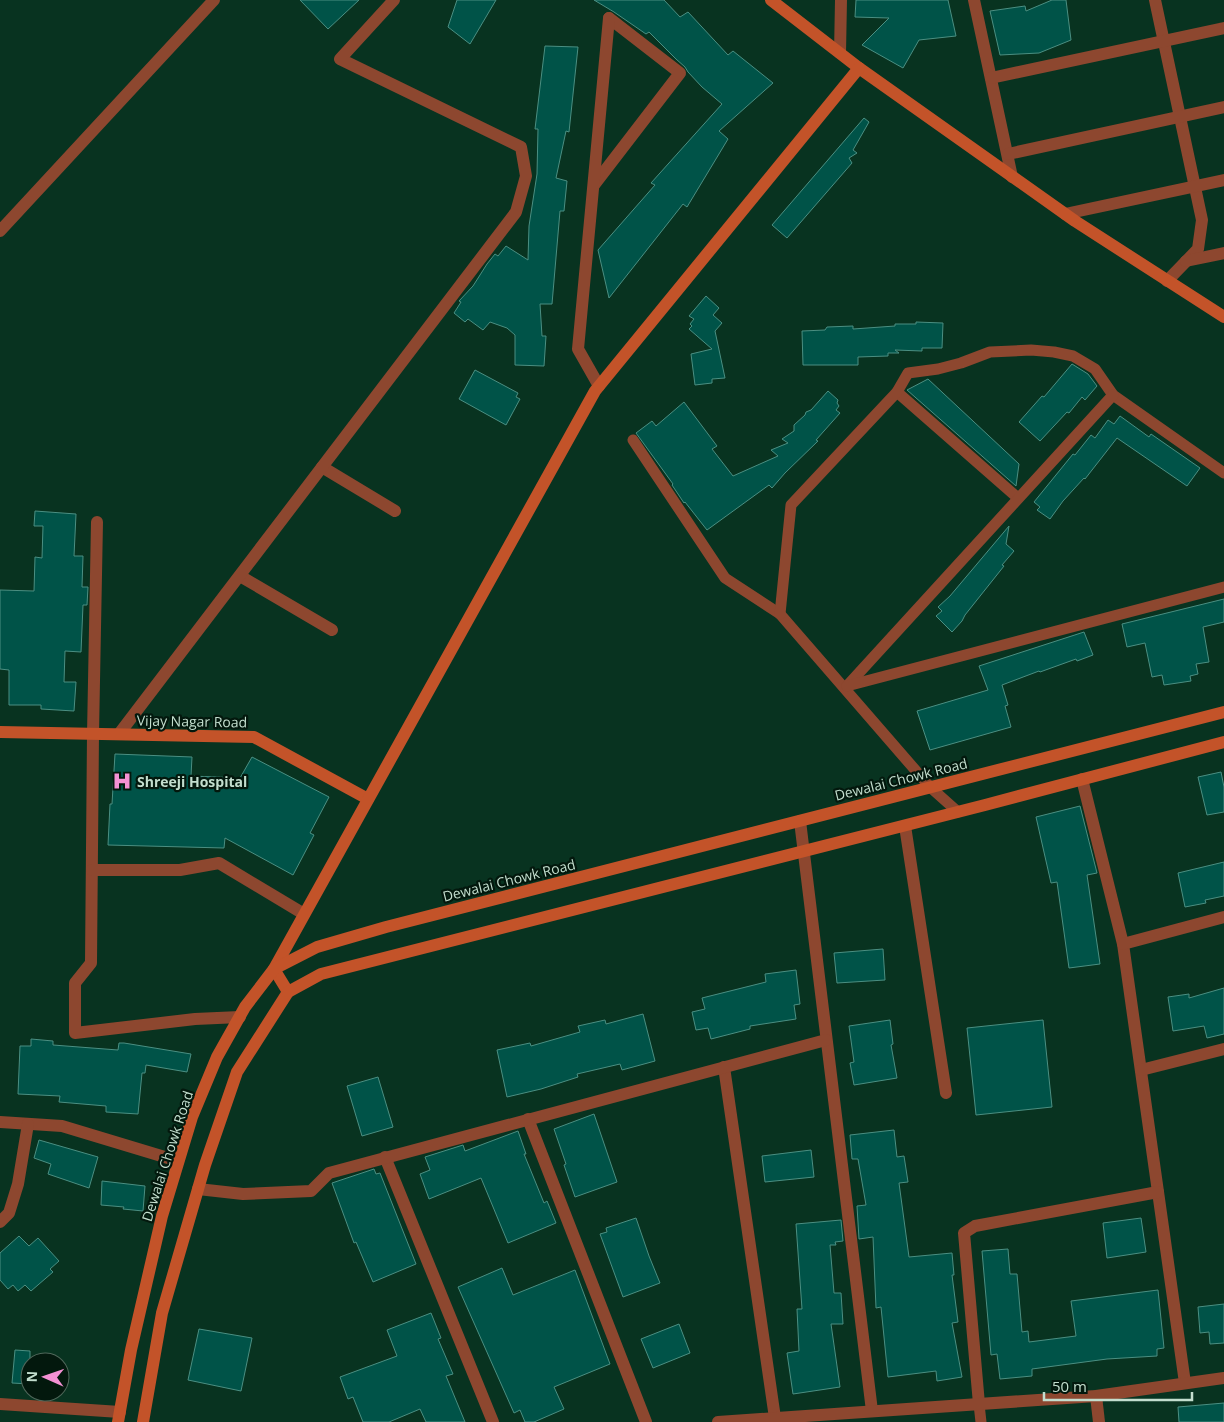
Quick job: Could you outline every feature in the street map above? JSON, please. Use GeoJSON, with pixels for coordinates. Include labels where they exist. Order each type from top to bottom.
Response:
{"type":"FeatureCollection","features":[{"type":"Feature","properties":{"kind":"main road"},"geometry":{"type":"LineString","coordinates":[[772,0],[859,68],[1012,177],[1065,214],[1224,317]]}},
{"type":"Feature","properties":{"kind":"main road"},"geometry":{"type":"LineString","coordinates":[[288,992],[274,969],[598,386],[859,68]]}},
{"type":"Feature","properties":{"kind":"main road","name":"Dewalai Chowk Road"},"geometry":{"type":"LineString","coordinates":[[119,1417],[130,1350],[162,1216],[192,1117],[217,1057],[240,1017],[274,969],[316,947],[386,928],[1224,712]]}},
{"type":"Feature","properties":{"kind":"main road","name":"Vijay Nagar Road"},"geometry":{"type":"LineString","coordinates":[[0,732],[254,737],[368,800]]}},
{"type":"Feature","properties":{"kind":"main road"},"geometry":{"type":"LineString","coordinates":[[143,1422],[162,1313],[198,1189],[237,1072],[288,992],[321,974],[804,852],[1224,742]]}},
{"type":"Feature","properties":{"kind":"street"},"geometry":{"type":"LineString","coordinates":[[0,230],[214,0]]}},
{"type":"Feature","properties":{"kind":"street"},"geometry":{"type":"LineString","coordinates":[[119,734],[516,212],[526,176],[521,147],[340,59],[394,0]]}},
{"type":"Feature","properties":{"kind":"street"},"geometry":{"type":"LineString","coordinates":[[840,53],[841,0]]}},
{"type":"Feature","properties":{"kind":"street"},"geometry":{"type":"LineString","coordinates":[[1155,0],[1202,220],[1198,249],[1167,281]]}},
{"type":"Feature","properties":{"kind":"street"},"geometry":{"type":"LineString","coordinates":[[977,1],[1012,177]]}},
{"type":"Feature","properties":{"kind":"street"},"geometry":{"type":"LineString","coordinates":[[594,186],[680,73],[609,18],[578,349],[598,386]]}},
{"type":"Feature","properties":{"kind":"street"},"geometry":{"type":"LineString","coordinates":[[991,78],[1224,28]]}},
{"type":"Feature","properties":{"kind":"street"},"geometry":{"type":"LineString","coordinates":[[1008,154],[1224,107]]}},
{"type":"Feature","properties":{"kind":"street"},"geometry":{"type":"LineString","coordinates":[[1065,214],[1224,180]]}},
{"type":"Feature","properties":{"kind":"street"},"geometry":{"type":"LineString","coordinates":[[1186,261],[1224,253]]}},
{"type":"Feature","properties":{"kind":"street"},"geometry":{"type":"LineString","coordinates":[[322,467],[395,511]]}},
{"type":"Feature","properties":{"kind":"street"},"geometry":{"type":"LineString","coordinates":[[97,522],[91,963],[75,982],[75,1033],[195,1019],[240,1017]]}},
{"type":"Feature","properties":{"kind":"street"},"geometry":{"type":"LineString","coordinates":[[240,576],[332,630]]}},
{"type":"Feature","properties":{"kind":"street"},"geometry":{"type":"LineString","coordinates":[[1082,779],[1123,944],[1185,1383]]}},
{"type":"Feature","properties":{"kind":"street"},"geometry":{"type":"LineString","coordinates":[[800,821],[872,1411]]}},
{"type":"Feature","properties":{"kind":"street"},"geometry":{"type":"LineString","coordinates":[[904,826],[946,1093]]}},
{"type":"Feature","properties":{"kind":"street"},"geometry":{"type":"LineString","coordinates":[[92,870],[180,870],[219,863],[304,914]]}},
{"type":"Feature","properties":{"kind":"street"},"geometry":{"type":"LineString","coordinates":[[1123,944],[1224,918]]}},
{"type":"Feature","properties":{"kind":"street"},"geometry":{"type":"LineString","coordinates":[[198,1189],[242,1194],[311,1191],[329,1173],[826,1040]]}},
{"type":"Feature","properties":{"kind":"street"},"geometry":{"type":"LineString","coordinates":[[1141,1070],[1224,1049]]}},
{"type":"Feature","properties":{"kind":"street"},"geometry":{"type":"LineString","coordinates":[[724,1067],[775,1418]]}},
{"type":"Feature","properties":{"kind":"street"},"geometry":{"type":"LineString","coordinates":[[528,1119],[646,1422]]}},
{"type":"Feature","properties":{"kind":"street"},"geometry":{"type":"LineString","coordinates":[[0,1122],[62,1126],[178,1161]]}},
{"type":"Feature","properties":{"kind":"street"},"geometry":{"type":"LineString","coordinates":[[0,1222],[9,1213],[18,1184],[28,1124]]}},
{"type":"Feature","properties":{"kind":"street"},"geometry":{"type":"LineString","coordinates":[[385,1157],[493,1422]]}},
{"type":"Feature","properties":{"kind":"street"},"geometry":{"type":"LineString","coordinates":[[979,1404],[964,1234],[975,1226],[1158,1192]]}},
{"type":"Feature","properties":{"kind":"street"},"geometry":{"type":"LineString","coordinates":[[721,1422],[1096,1396],[1224,1378]]}},
{"type":"Feature","properties":{"kind":"street"},"geometry":{"type":"LineString","coordinates":[[1096,1396],[1099,1422]]}},
{"type":"Feature","properties":{"kind":"street"},"geometry":{"type":"LineString","coordinates":[[0,1404],[119,1417]]}},
{"type":"Feature","properties":{"kind":"lane"},"geometry":{"type":"LineString","coordinates":[[780,614],[790,505],[897,392],[908,373],[938,369],[990,352],[1031,350],[1054,352],[1082,361],[1095,369],[1113,395],[1224,474]]}},
{"type":"Feature","properties":{"kind":"lane"},"geometry":{"type":"LineString","coordinates":[[897,392],[1018,498]]}},
{"type":"Feature","properties":{"kind":"lane"},"geometry":{"type":"LineString","coordinates":[[1113,395],[847,686],[1224,587]]}},
{"type":"Feature","properties":{"kind":"lane"},"geometry":{"type":"LineString","coordinates":[[633,440],[725,578],[780,614],[930,787],[958,812]]}},
{"type":"Feature","properties":{"kind":"lane"},"geometry":{"type":"LineString","coordinates":[[979,1404],[981,1422]]}},
{"type":"Feature","properties":{"kind":"building"},"geometry":{"type":"Polygon","coordinates":[[[300,0],[359,0],[328,29],[300,0]]]}},
{"type":"Feature","properties":{"kind":"building"},"geometry":{"type":"Polygon","coordinates":[[[457,0],[496,0],[470,44],[448,27],[457,0]]]}},
{"type":"Feature","properties":{"kind":"building"},"geometry":{"type":"Polygon","coordinates":[[[594,0],[664,0],[680,17],[688,12],[728,55],[733,51],[773,83],[719,131],[728,139],[687,207],[683,204],[609,298],[598,250],[655,185],[651,183],[722,104],[702,87],[685,67],[649,32],[646,34],[594,0]]]}},
{"type":"Feature","properties":{"kind":"building"},"geometry":{"type":"Polygon","coordinates":[[[856,0],[948,0],[956,36],[919,40],[903,68],[862,45],[889,18],[855,17],[856,0]]]}},
{"type":"Feature","properties":{"kind":"building"},"geometry":{"type":"Polygon","coordinates":[[[1052,0],[1066,0],[1071,40],[1039,53],[1000,55],[990,11],[1025,6],[1026,11],[1052,0]]]}},
{"type":"Feature","properties":{"kind":"building"},"geometry":{"type":"Polygon","coordinates":[[[545,46],[578,47],[569,132],[566,131],[556,178],[567,181],[564,211],[560,211],[552,304],[540,304],[542,336],[546,336],[544,366],[515,365],[515,335],[507,328],[490,322],[483,330],[468,319],[465,322],[454,313],[461,302],[459,301],[473,286],[487,264],[495,254],[498,256],[506,246],[528,260],[529,226],[537,174],[538,129],[535,129],[545,46]]]}},
{"type":"Feature","properties":{"kind":"building"},"geometry":{"type":"Polygon","coordinates":[[[864,118],[869,122],[853,150],[857,153],[849,158],[852,163],[787,238],[772,225],[864,118]]]}},
{"type":"Feature","properties":{"kind":"building"},"geometry":{"type":"Polygon","coordinates":[[[706,296],[719,308],[713,315],[722,323],[715,331],[725,378],[712,379],[712,383],[695,385],[691,354],[712,349],[689,329],[694,319],[689,316],[706,296]]]}},
{"type":"Feature","properties":{"kind":"building"},"geometry":{"type":"Polygon","coordinates":[[[916,322],[943,323],[942,348],[922,348],[922,351],[895,350],[899,353],[888,353],[888,356],[858,357],[858,365],[803,365],[802,331],[825,330],[827,327],[853,326],[853,329],[895,326],[895,324],[916,324],[916,322]]]}},
{"type":"Feature","properties":{"kind":"building"},"geometry":{"type":"Polygon","coordinates":[[[1072,364],[1088,374],[1097,386],[1085,400],[1082,397],[1069,413],[1067,412],[1040,441],[1019,422],[1042,396],[1044,397],[1072,364]]]}},
{"type":"Feature","properties":{"kind":"building"},"geometry":{"type":"Polygon","coordinates":[[[475,370],[518,393],[516,397],[520,399],[506,425],[459,399],[475,370]]]}},
{"type":"Feature","properties":{"kind":"building"},"geometry":{"type":"Polygon","coordinates":[[[928,379],[1019,464],[1016,486],[907,390],[928,379]]]}},
{"type":"Feature","properties":{"kind":"building"},"geometry":{"type":"Polygon","coordinates":[[[828,391],[838,400],[839,406],[836,410],[840,413],[816,440],[818,441],[772,488],[769,485],[707,530],[684,503],[673,484],[636,433],[652,421],[656,426],[684,402],[717,446],[712,449],[733,476],[778,456],[771,450],[788,443],[782,439],[794,431],[794,425],[828,391]]]}},
{"type":"Feature","properties":{"kind":"building"},"geometry":{"type":"Polygon","coordinates":[[[1120,416],[1149,437],[1151,434],[1200,468],[1187,486],[1117,438],[1050,519],[1037,510],[1040,507],[1034,502],[1073,454],[1075,455],[1091,435],[1095,438],[1108,420],[1114,424],[1120,416]]]}},
{"type":"Feature","properties":{"kind":"building"},"geometry":{"type":"Polygon","coordinates":[[[35,511],[76,514],[74,556],[83,556],[82,587],[88,587],[87,605],[83,605],[81,652],[65,651],[64,682],[76,682],[74,711],[41,709],[41,705],[9,705],[9,670],[0,669],[0,590],[34,591],[35,557],[42,558],[43,526],[34,526],[35,511]]]}},
{"type":"Feature","properties":{"kind":"building"},"geometry":{"type":"Polygon","coordinates":[[[1009,526],[1006,544],[1014,551],[952,632],[936,616],[942,611],[938,607],[950,596],[1009,526]]]}},
{"type":"Feature","properties":{"kind":"building"},"geometry":{"type":"Polygon","coordinates":[[[1224,599],[1224,622],[1203,627],[1209,662],[1196,664],[1198,674],[1190,676],[1191,681],[1164,685],[1162,675],[1152,677],[1145,643],[1127,647],[1122,624],[1224,599]]]}},
{"type":"Feature","properties":{"kind":"building"},"geometry":{"type":"Polygon","coordinates":[[[1084,632],[1093,655],[1039,671],[1002,685],[1008,705],[1005,706],[1011,727],[930,750],[917,711],[988,690],[979,666],[1084,632]]]}},
{"type":"Feature","properties":{"kind":"building"},"geometry":{"type":"Polygon","coordinates":[[[115,754],[192,757],[191,776],[240,778],[252,757],[329,797],[310,833],[314,835],[293,875],[225,838],[224,848],[108,845],[115,754]]]}},
{"type":"Feature","properties":{"kind":"building"},"geometry":{"type":"Polygon","coordinates":[[[1221,772],[1224,787],[1224,812],[1207,815],[1198,777],[1221,772]]]}},
{"type":"Feature","properties":{"kind":"building"},"geometry":{"type":"Polygon","coordinates":[[[1080,806],[1097,873],[1087,875],[1100,964],[1069,968],[1057,882],[1051,883],[1036,817],[1080,806]]]}},
{"type":"Feature","properties":{"kind":"building"},"geometry":{"type":"Polygon","coordinates":[[[1224,862],[1224,896],[1205,900],[1206,903],[1185,907],[1178,873],[1224,862]]]}},
{"type":"Feature","properties":{"kind":"building"},"geometry":{"type":"Polygon","coordinates":[[[883,949],[885,980],[837,983],[834,953],[883,949]]]}},
{"type":"Feature","properties":{"kind":"building"},"geometry":{"type":"Polygon","coordinates":[[[796,970],[800,1004],[794,1005],[796,1019],[750,1026],[750,1029],[711,1039],[708,1028],[696,1030],[692,1012],[705,1009],[702,998],[766,982],[765,974],[796,970]]]}},
{"type":"Feature","properties":{"kind":"building"},"geometry":{"type":"Polygon","coordinates":[[[1224,988],[1224,1034],[1207,1038],[1204,1026],[1173,1031],[1168,997],[1189,994],[1189,998],[1224,988]]]}},
{"type":"Feature","properties":{"kind":"building"},"geometry":{"type":"Polygon","coordinates":[[[643,1014],[655,1061],[622,1070],[620,1064],[577,1074],[578,1077],[541,1089],[507,1097],[497,1050],[530,1043],[531,1046],[580,1032],[578,1026],[605,1020],[606,1024],[643,1014]]]}},
{"type":"Feature","properties":{"kind":"building"},"geometry":{"type":"Polygon","coordinates":[[[890,1020],[893,1044],[891,1045],[897,1078],[854,1085],[850,1063],[854,1062],[849,1026],[890,1020]]]}},
{"type":"Feature","properties":{"kind":"building"},"geometry":{"type":"Polygon","coordinates":[[[1043,1020],[1052,1107],[976,1115],[967,1028],[1043,1020]]]}},
{"type":"Feature","properties":{"kind":"building"},"geometry":{"type":"Polygon","coordinates":[[[31,1039],[53,1041],[53,1045],[118,1050],[119,1043],[124,1043],[191,1054],[187,1072],[146,1065],[145,1073],[142,1073],[138,1114],[106,1112],[106,1106],[59,1102],[60,1096],[18,1094],[20,1046],[31,1046],[31,1039]]]}},
{"type":"Feature","properties":{"kind":"building"},"geometry":{"type":"Polygon","coordinates":[[[378,1077],[393,1127],[362,1136],[347,1086],[378,1077]]]}},
{"type":"Feature","properties":{"kind":"building"},"geometry":{"type":"Polygon","coordinates":[[[594,1114],[617,1182],[575,1197],[554,1129],[594,1114]]]}},
{"type":"Feature","properties":{"kind":"building"},"geometry":{"type":"Polygon","coordinates":[[[894,1130],[897,1157],[904,1156],[908,1182],[899,1183],[909,1257],[952,1253],[954,1275],[952,1275],[958,1322],[952,1323],[962,1377],[937,1381],[936,1371],[888,1377],[881,1307],[876,1308],[873,1237],[859,1239],[857,1206],[866,1205],[858,1159],[852,1159],[850,1135],[894,1130]]]}},
{"type":"Feature","properties":{"kind":"building"},"geometry":{"type":"Polygon","coordinates":[[[518,1131],[526,1154],[524,1154],[544,1203],[547,1201],[556,1223],[508,1243],[481,1178],[429,1199],[420,1174],[430,1170],[425,1157],[463,1145],[465,1151],[518,1131]]]}},
{"type":"Feature","properties":{"kind":"building"},"geometry":{"type":"Polygon","coordinates":[[[39,1140],[98,1157],[89,1188],[48,1174],[51,1164],[34,1158],[39,1140]]]}},
{"type":"Feature","properties":{"kind":"building"},"geometry":{"type":"Polygon","coordinates":[[[811,1150],[814,1177],[765,1182],[762,1156],[811,1150]]]}},
{"type":"Feature","properties":{"kind":"building"},"geometry":{"type":"Polygon","coordinates":[[[374,1169],[376,1174],[380,1173],[416,1264],[373,1282],[356,1242],[354,1243],[332,1183],[374,1169]]]}},
{"type":"Feature","properties":{"kind":"building"},"geometry":{"type":"Polygon","coordinates":[[[102,1181],[145,1186],[143,1211],[101,1205],[102,1181]]]}},
{"type":"Feature","properties":{"kind":"building"},"geometry":{"type":"Polygon","coordinates":[[[636,1218],[660,1283],[623,1297],[600,1234],[607,1232],[606,1228],[636,1218]]]}},
{"type":"Feature","properties":{"kind":"building"},"geometry":{"type":"Polygon","coordinates":[[[1141,1218],[1146,1252],[1107,1258],[1103,1223],[1141,1218]]]}},
{"type":"Feature","properties":{"kind":"building"},"geometry":{"type":"Polygon","coordinates":[[[841,1220],[843,1241],[835,1242],[836,1245],[830,1245],[834,1293],[841,1293],[843,1324],[831,1324],[840,1387],[793,1394],[787,1353],[799,1351],[797,1309],[802,1309],[796,1224],[841,1220]]]}},
{"type":"Feature","properties":{"kind":"building"},"geometry":{"type":"Polygon","coordinates":[[[19,1236],[29,1246],[38,1238],[59,1261],[50,1269],[53,1272],[31,1291],[25,1285],[18,1291],[13,1285],[8,1289],[0,1280],[0,1253],[19,1236]]]}},
{"type":"Feature","properties":{"kind":"building"},"geometry":{"type":"Polygon","coordinates":[[[1008,1249],[1010,1274],[1017,1274],[1022,1332],[1028,1331],[1029,1342],[1076,1336],[1071,1301],[1158,1290],[1164,1348],[1157,1349],[1157,1356],[1107,1359],[1032,1369],[1032,1376],[1000,1379],[997,1354],[991,1355],[982,1251],[1008,1249]]]}},
{"type":"Feature","properties":{"kind":"building"},"geometry":{"type":"Polygon","coordinates":[[[502,1268],[513,1295],[575,1270],[610,1364],[554,1387],[564,1409],[534,1422],[525,1422],[520,1410],[514,1413],[458,1287],[502,1268]]]}},
{"type":"Feature","properties":{"kind":"building"},"geometry":{"type":"Polygon","coordinates":[[[1224,1304],[1224,1343],[1210,1344],[1209,1332],[1200,1333],[1198,1307],[1224,1304]]]}},
{"type":"Feature","properties":{"kind":"building"},"geometry":{"type":"Polygon","coordinates":[[[431,1313],[441,1338],[438,1339],[453,1374],[446,1376],[465,1422],[426,1422],[420,1409],[389,1422],[363,1422],[353,1397],[348,1399],[340,1377],[397,1356],[387,1330],[431,1313]]]}},
{"type":"Feature","properties":{"kind":"building"},"geometry":{"type":"Polygon","coordinates":[[[679,1324],[690,1353],[653,1368],[641,1339],[679,1324]]]}},
{"type":"Feature","properties":{"kind":"building"},"geometry":{"type":"Polygon","coordinates":[[[199,1329],[252,1338],[241,1391],[188,1380],[199,1329]]]}},
{"type":"Feature","properties":{"kind":"building"},"geometry":{"type":"Polygon","coordinates":[[[15,1350],[30,1351],[20,1352],[20,1383],[12,1383],[15,1350]]]}},
{"type":"Feature","properties":{"kind":"building"},"geometry":{"type":"Polygon","coordinates":[[[1224,1403],[1224,1422],[1179,1422],[1178,1407],[1224,1403]]]}},
{"type":"Feature","properties":{"kind":"place","name":"Shreeji Hospital"},"geometry":{"type":"Point","coordinates":[122,781]}}]}
